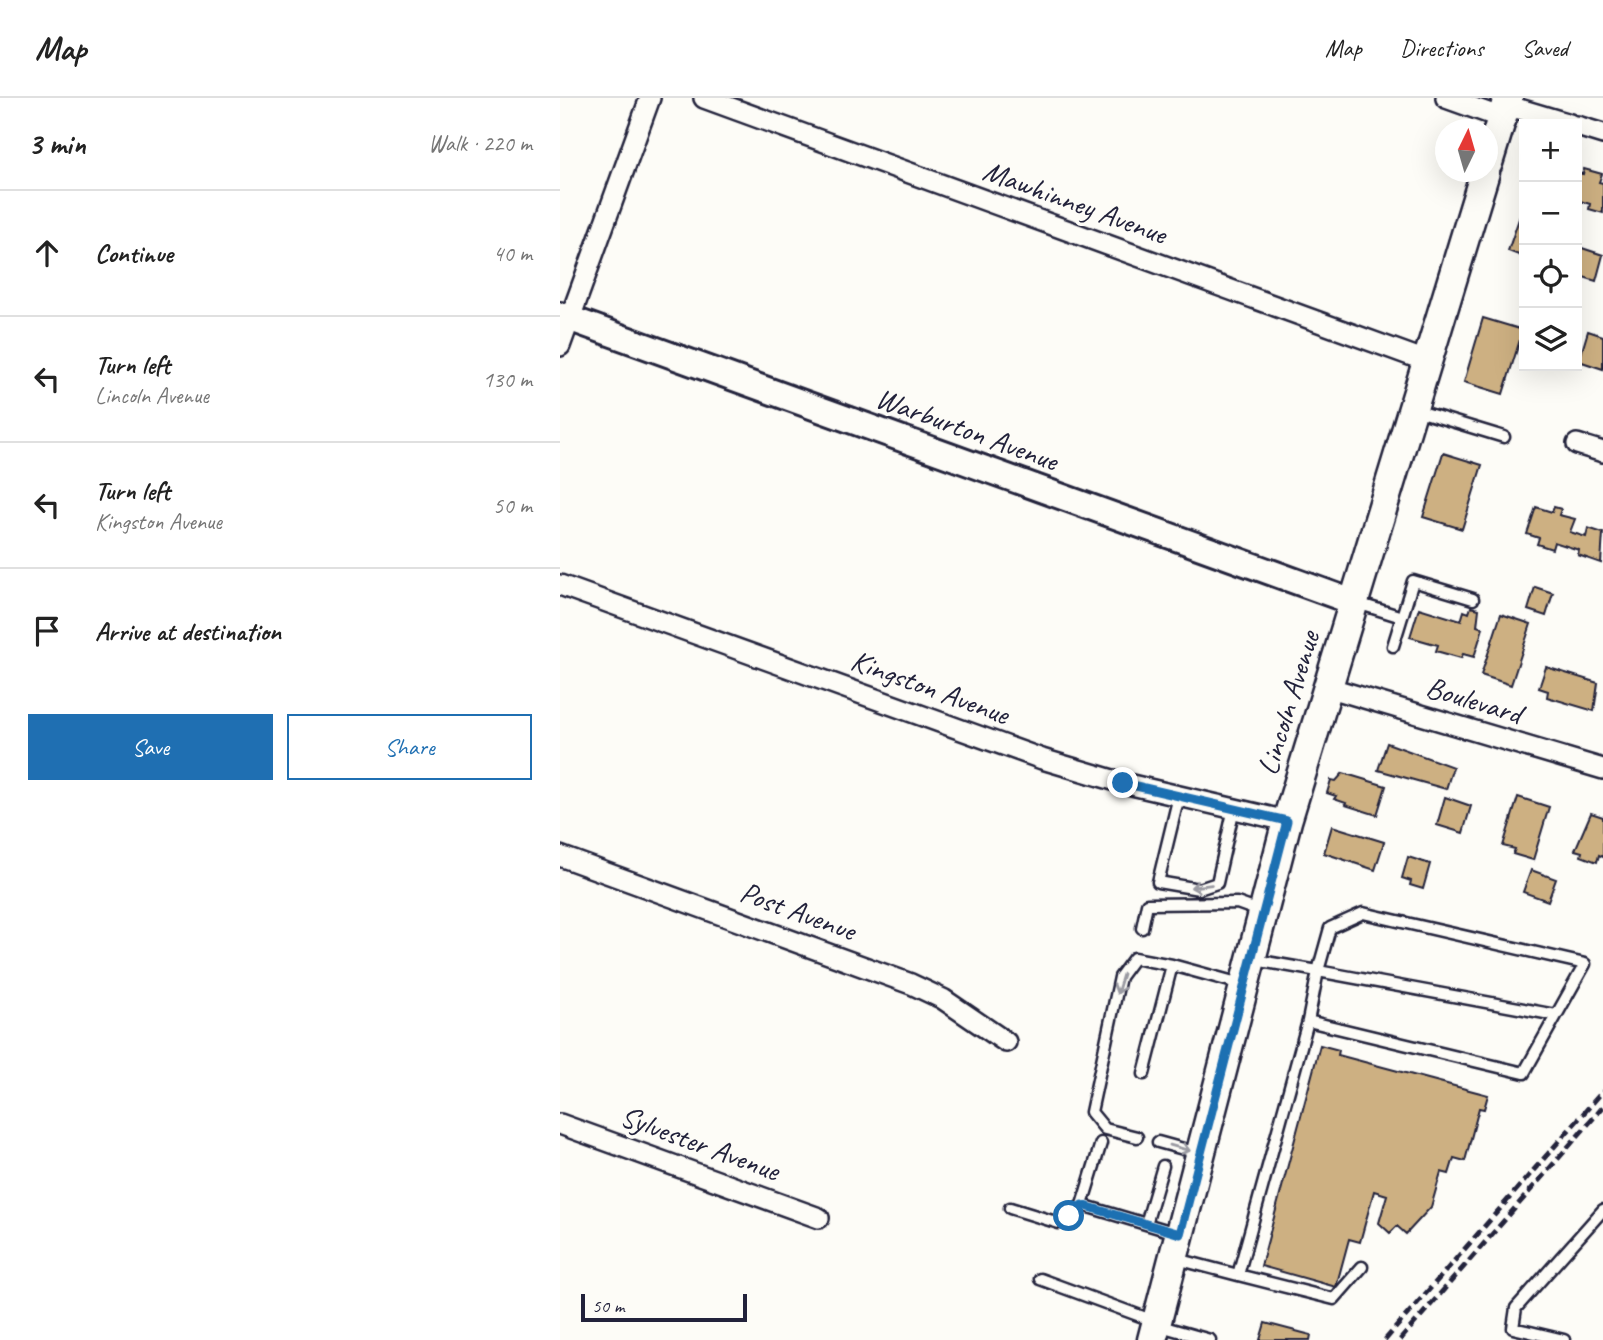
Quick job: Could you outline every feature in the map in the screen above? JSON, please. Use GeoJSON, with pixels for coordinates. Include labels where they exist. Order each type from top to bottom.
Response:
{"type":"FeatureCollection","features":[{"type":"Feature","properties":{"kind":"main road"},"geometry":{"type":"LineString","coordinates":[[1498,130],[1505,107]]}},
{"type":"Feature","properties":{"kind":"main road","name":"Lincoln Avenue"},"geometry":{"type":"LineString","coordinates":[[1155,1329],[1287,821],[1482,182]]}},
{"type":"Feature","properties":{"kind":"street"},"geometry":{"type":"LineString","coordinates":[[560,346],[565,317],[650,98]]}},
{"type":"Feature","properties":{"kind":"street","name":"Mawhinney Avenue"},"geometry":{"type":"LineString","coordinates":[[704,98],[1426,361]]}},
{"type":"Feature","properties":{"kind":"street"},"geometry":{"type":"LineString","coordinates":[[1446,98],[1505,107],[1551,119]]}},
{"type":"Feature","properties":{"kind":"street"},"geometry":{"type":"LineString","coordinates":[[1582,128],[1603,134]]}},
{"type":"Feature","properties":{"kind":"street","name":"Warburton Avenue"},"geometry":{"type":"LineString","coordinates":[[565,317],[1353,602]]}},
{"type":"Feature","properties":{"kind":"street"},"geometry":{"type":"LineString","coordinates":[[1577,444],[1603,452]]}},
{"type":"Feature","properties":{"kind":"street","name":"Kingston Avenue"},"geometry":{"type":"LineString","coordinates":[[560,585],[1042,759],[1179,796],[1287,821]]}},
{"type":"Feature","properties":{"kind":"street","name":"Boulevard"},"geometry":{"type":"LineString","coordinates":[[1327,687],[1601,770]]}},
{"type":"Feature","properties":{"kind":"street","name":"Post Avenue"},"geometry":{"type":"LineString","coordinates":[[560,856],[911,984],[953,1006],[1006,1042]]}},
{"type":"Feature","properties":{"kind":"street","name":"Sylvester Avenue"},"geometry":{"type":"LineString","coordinates":[[560,1124],[819,1218]]}},
{"type":"Feature","properties":{"kind":"lane"},"geometry":{"type":"LineString","coordinates":[[1411,409],[1504,437]]}},
{"type":"Feature","properties":{"kind":"lane"},"geometry":{"type":"LineString","coordinates":[[1393,646],[1413,581],[1472,599]]}},
{"type":"Feature","properties":{"kind":"lane"},"geometry":{"type":"LineString","coordinates":[[1353,602],[1402,617]]}},
{"type":"Feature","properties":{"kind":"lane"},"geometry":{"type":"LineString","coordinates":[[1179,796],[1158,883],[1199,889],[1217,883],[1234,808]]}},
{"type":"Feature","properties":{"kind":"lane"},"geometry":{"type":"LineString","coordinates":[[1142,928],[1147,904],[1237,903],[1263,912]]}},
{"type":"Feature","properties":{"kind":"lane"},"geometry":{"type":"LineString","coordinates":[[1238,1275],[1331,928],[1363,913],[1585,964],[1524,1073],[1308,1021]]}},
{"type":"Feature","properties":{"kind":"lane"},"geometry":{"type":"LineString","coordinates":[[1137,1137],[1105,1129],[1091,1112],[1120,977],[1134,958],[1171,965],[1248,972],[1318,971],[1556,1015]]}},
{"type":"Feature","properties":{"kind":"lane"},"geometry":{"type":"LineString","coordinates":[[1144,1074],[1171,965]]}},
{"type":"Feature","properties":{"kind":"lane"},"geometry":{"type":"LineString","coordinates":[[1158,1142],[1201,1154]]}},
{"type":"Feature","properties":{"kind":"lane"},"geometry":{"type":"LineString","coordinates":[[1010,1208],[1059,1223],[1082,1205],[1101,1143]]}},
{"type":"Feature","properties":{"kind":"lane"},"geometry":{"type":"LineString","coordinates":[[1146,1224],[1163,1166]]}},
{"type":"Feature","properties":{"kind":"lane"},"geometry":{"type":"LineString","coordinates":[[1082,1205],[1146,1224],[1177,1246],[1238,1275],[1334,1299],[1362,1267]]}},
{"type":"Feature","properties":{"kind":"lane"},"geometry":{"type":"LineString","coordinates":[[1564,1340],[1513,1328],[1516,1308],[1603,1210]]}},
{"type":"Feature","properties":{"kind":"lane"},"geometry":{"type":"LineString","coordinates":[[1040,1279],[1155,1329],[1210,1340]]}},
{"type":"Feature","properties":{"kind":"building"},"geometry":{"type":"Polygon","coordinates":[[[1584,169],[1602,174],[1599,182],[1603,183],[1603,213],[1589,209],[1590,204],[1582,202],[1584,169]]]}},
{"type":"Feature","properties":{"kind":"building"},"geometry":{"type":"Polygon","coordinates":[[[1519,219],[1519,255],[1508,251],[1519,219]]]}},
{"type":"Feature","properties":{"kind":"building"},"geometry":{"type":"Polygon","coordinates":[[[1582,248],[1603,255],[1596,281],[1582,277],[1582,248]]]}},
{"type":"Feature","properties":{"kind":"building"},"geometry":{"type":"Polygon","coordinates":[[[1483,318],[1519,329],[1519,343],[1503,394],[1464,382],[1483,318]]]}},
{"type":"Feature","properties":{"kind":"building"},"geometry":{"type":"Polygon","coordinates":[[[1588,331],[1603,336],[1603,369],[1582,362],[1588,331]]]}},
{"type":"Feature","properties":{"kind":"building"},"geometry":{"type":"Polygon","coordinates":[[[1443,453],[1482,465],[1462,529],[1423,517],[1443,453]]]}},
{"type":"Feature","properties":{"kind":"building"},"geometry":{"type":"Polygon","coordinates":[[[1536,507],[1552,512],[1554,507],[1561,509],[1559,515],[1575,519],[1570,532],[1586,537],[1588,528],[1603,533],[1601,563],[1578,555],[1579,550],[1554,542],[1552,549],[1537,544],[1539,538],[1527,534],[1536,507]]]}},
{"type":"Feature","properties":{"kind":"building"},"geometry":{"type":"Polygon","coordinates":[[[1535,587],[1553,593],[1546,616],[1528,610],[1535,587]]]}},
{"type":"Feature","properties":{"kind":"building"},"geometry":{"type":"Polygon","coordinates":[[[1471,607],[1479,609],[1477,626],[1483,628],[1474,657],[1463,654],[1461,658],[1436,651],[1438,645],[1410,637],[1419,608],[1461,621],[1464,611],[1469,613],[1471,607]]]}},
{"type":"Feature","properties":{"kind":"building"},"geometry":{"type":"Polygon","coordinates":[[[1501,614],[1531,624],[1511,685],[1481,675],[1501,614]]]}},
{"type":"Feature","properties":{"kind":"building"},"geometry":{"type":"Polygon","coordinates":[[[1546,667],[1598,683],[1594,711],[1547,697],[1548,691],[1539,688],[1546,667]]]}},
{"type":"Feature","properties":{"kind":"building"},"geometry":{"type":"Polygon","coordinates":[[[1387,743],[1453,767],[1446,789],[1378,770],[1387,743]]]}},
{"type":"Feature","properties":{"kind":"building"},"geometry":{"type":"Polygon","coordinates":[[[1343,773],[1386,786],[1377,815],[1345,805],[1346,803],[1334,799],[1336,796],[1327,793],[1331,780],[1336,781],[1343,773]]]}},
{"type":"Feature","properties":{"kind":"building"},"geometry":{"type":"Polygon","coordinates":[[[1445,797],[1471,806],[1463,833],[1437,825],[1445,797]]]}},
{"type":"Feature","properties":{"kind":"building"},"geometry":{"type":"Polygon","coordinates":[[[1518,797],[1549,807],[1533,860],[1513,854],[1515,849],[1503,846],[1518,797]]]}},
{"type":"Feature","properties":{"kind":"building"},"geometry":{"type":"Polygon","coordinates":[[[1591,813],[1603,817],[1603,857],[1599,855],[1597,862],[1581,856],[1582,852],[1575,850],[1591,813]]]}},
{"type":"Feature","properties":{"kind":"building"},"geometry":{"type":"Polygon","coordinates":[[[1332,826],[1384,842],[1375,870],[1324,853],[1332,826]]]}},
{"type":"Feature","properties":{"kind":"building"},"geometry":{"type":"Polygon","coordinates":[[[1408,857],[1430,864],[1423,889],[1410,885],[1411,881],[1402,878],[1408,857]]]}},
{"type":"Feature","properties":{"kind":"building"},"geometry":{"type":"Polygon","coordinates":[[[1531,870],[1556,879],[1548,901],[1523,892],[1531,870]]]}},
{"type":"Feature","properties":{"kind":"building"},"geometry":{"type":"Polygon","coordinates":[[[1320,1045],[1339,1050],[1338,1055],[1488,1095],[1484,1109],[1479,1108],[1465,1161],[1454,1158],[1449,1174],[1441,1172],[1431,1207],[1406,1234],[1397,1226],[1390,1233],[1379,1223],[1387,1195],[1374,1191],[1360,1242],[1349,1239],[1336,1287],[1261,1266],[1320,1045]]]}},
{"type":"Feature","properties":{"kind":"building"},"geometry":{"type":"Polygon","coordinates":[[[1265,1323],[1311,1335],[1310,1340],[1260,1340],[1265,1323]]]}},
{"type":"Feature","properties":{"kind":"railway"},"geometry":{"type":"LineString","coordinates":[[1385,1340],[1603,1091]]}},
{"type":"Feature","properties":{"kind":"railway"},"geometry":{"type":"LineString","coordinates":[[1400,1340],[1603,1107]]}},
{"type":"Feature","properties":{"kind":"route"},"geometry":{"type":"LineString","coordinates":[[1069,1216],[1082,1205],[1180,1234],[1287,821],[1123,783]]}}]}
